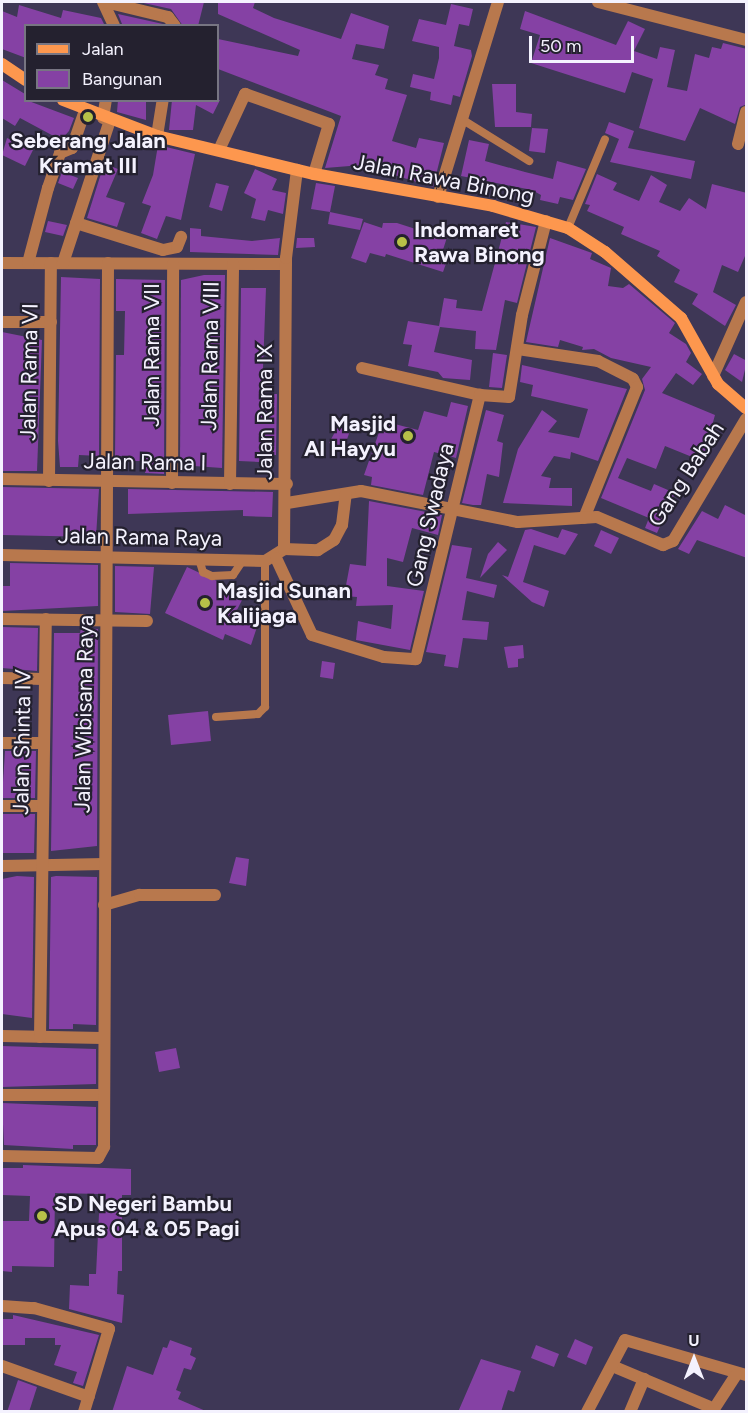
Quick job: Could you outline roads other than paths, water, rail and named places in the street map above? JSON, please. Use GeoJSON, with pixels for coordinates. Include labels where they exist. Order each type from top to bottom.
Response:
{"type":"FeatureCollection","features":[{"type":"Feature","properties":{"kind":"main road"},"geometry":{"type":"LineString","coordinates":[[2,64],[24,79]]}},
{"type":"Feature","properties":{"kind":"main road","name":"Jalan Rawa Binong"},"geometry":{"type":"LineString","coordinates":[[67,102],[106,119],[158,136],[314,174],[438,197],[568,228],[606,252],[681,318],[713,376],[747,408]]}},
{"type":"Feature","properties":{"kind":"street"},"geometry":{"type":"LineString","coordinates":[[104,2],[172,24]]}},
{"type":"Feature","properties":{"kind":"street"},"geometry":{"type":"LineString","coordinates":[[104,2],[113,24]]}},
{"type":"Feature","properties":{"kind":"street"},"geometry":{"type":"LineString","coordinates":[[438,197],[498,2]]}},
{"type":"Feature","properties":{"kind":"street"},"geometry":{"type":"LineString","coordinates":[[598,2],[633,5],[747,40]]}},
{"type":"Feature","properties":{"kind":"street"},"geometry":{"type":"LineString","coordinates":[[219,150],[241,95],[329,124],[314,174]]}},
{"type":"Feature","properties":{"kind":"street","name":"Jalan Rama VI"},"geometry":{"type":"LineString","coordinates":[[49,481],[51,322],[57,263],[76,223],[106,119],[106,102]]}},
{"type":"Feature","properties":{"kind":"street"},"geometry":{"type":"LineString","coordinates":[[158,136],[163,102]]}},
{"type":"Feature","properties":{"kind":"street"},"geometry":{"type":"LineString","coordinates":[[28,263],[60,153],[72,148],[85,111]]}},
{"type":"Feature","properties":{"kind":"street"},"geometry":{"type":"LineString","coordinates":[[738,144],[747,112]]}},
{"type":"Feature","properties":{"kind":"street","name":"Jalan Rama IX"},"geometry":{"type":"LineString","coordinates":[[275,556],[287,503],[286,264],[297,170]]}},
{"type":"Feature","properties":{"kind":"street"},"geometry":{"type":"LineString","coordinates":[[362,368],[480,395],[508,397],[546,221]]}},
{"type":"Feature","properties":{"kind":"street"},"geometry":{"type":"LineString","coordinates":[[76,223],[163,250],[177,247],[181,237]]}},
{"type":"Feature","properties":{"kind":"street"},"geometry":{"type":"LineString","coordinates":[[2,263],[286,264]]}},
{"type":"Feature","properties":{"kind":"street","name":"Jalan Wibisana Raya"},"geometry":{"type":"LineString","coordinates":[[2,1156],[92,1159],[103,1152],[108,263]]}},
{"type":"Feature","properties":{"kind":"street","name":"Jalan Rama VII"},"geometry":{"type":"LineString","coordinates":[[172,483],[173,264]]}},
{"type":"Feature","properties":{"kind":"street","name":"Jalan Rama VIII"},"geometry":{"type":"LineString","coordinates":[[230,484],[233,264]]}},
{"type":"Feature","properties":{"kind":"street"},"geometry":{"type":"LineString","coordinates":[[713,376],[747,302]]}},
{"type":"Feature","properties":{"kind":"street"},"geometry":{"type":"LineString","coordinates":[[2,322],[51,322]]}},
{"type":"Feature","properties":{"kind":"street"},"geometry":{"type":"LineString","coordinates":[[518,349],[598,361],[633,379],[637,387],[585,518]]}},
{"type":"Feature","properties":{"kind":"street","name":"Gang Swadaya"},"geometry":{"type":"LineString","coordinates":[[275,556],[312,635],[408,662],[420,652],[448,511],[480,395]]}},
{"type":"Feature","properties":{"kind":"street","name":"Gang Babah"},"geometry":{"type":"LineString","coordinates":[[287,503],[361,491],[448,511],[518,522],[585,518],[612,519],[659,544],[670,543],[747,419]]}},
{"type":"Feature","properties":{"kind":"street","name":"Jalan Rama I"},"geometry":{"type":"LineString","coordinates":[[2,479],[287,484]]}},
{"type":"Feature","properties":{"kind":"street","name":"Jalan Rama Raya"},"geometry":{"type":"LineString","coordinates":[[2,555],[243,560],[318,550],[334,540],[342,525],[346,494]]}},
{"type":"Feature","properties":{"kind":"street"},"geometry":{"type":"LineString","coordinates":[[2,619],[147,621]]}},
{"type":"Feature","properties":{"kind":"street","name":"Jalan Shinta IV"},"geometry":{"type":"LineString","coordinates":[[40,1037],[44,865],[43,679],[46,620]]}},
{"type":"Feature","properties":{"kind":"street"},"geometry":{"type":"LineString","coordinates":[[2,678],[43,679]]}},
{"type":"Feature","properties":{"kind":"street"},"geometry":{"type":"LineString","coordinates":[[2,743],[43,743]]}},
{"type":"Feature","properties":{"kind":"street"},"geometry":{"type":"LineString","coordinates":[[2,806],[42,806]]}},
{"type":"Feature","properties":{"kind":"street"},"geometry":{"type":"LineString","coordinates":[[2,866],[104,864]]}},
{"type":"Feature","properties":{"kind":"street"},"geometry":{"type":"LineString","coordinates":[[104,905],[140,895],[215,895]]}},
{"type":"Feature","properties":{"kind":"street"},"geometry":{"type":"LineString","coordinates":[[2,1036],[102,1038]]}},
{"type":"Feature","properties":{"kind":"street"},"geometry":{"type":"LineString","coordinates":[[2,1095],[102,1095]]}},
{"type":"Feature","properties":{"kind":"street"},"geometry":{"type":"LineString","coordinates":[[2,1306],[34,1308],[109,1329],[84,1412]]}},
{"type":"Feature","properties":{"kind":"street"},"geometry":{"type":"LineString","coordinates":[[587,1412],[620,1344],[638,1341],[741,1375],[710,1409],[617,1368]]}},
{"type":"Feature","properties":{"kind":"street"},"geometry":{"type":"LineString","coordinates":[[2,1366],[89,1398]]}},
{"type":"Feature","properties":{"kind":"street"},"geometry":{"type":"LineString","coordinates":[[630,1412],[644,1380]]}},
{"type":"Feature","properties":{"kind":"lane"},"geometry":{"type":"LineString","coordinates":[[463,120],[529,161]]}},
{"type":"Feature","properties":{"kind":"lane"},"geometry":{"type":"LineString","coordinates":[[568,228],[604,139]]}},
{"type":"Feature","properties":{"kind":"lane"},"geometry":{"type":"LineString","coordinates":[[216,717],[258,714],[265,707],[275,556]]}},
{"type":"Feature","properties":{"kind":"place","name":"Seberang Jalan Kramat III"},"geometry":{"type":"Point","coordinates":[88,117]}},
{"type":"Feature","properties":{"kind":"place","name":"Indomaret Rawa Binong"},"geometry":{"type":"Point","coordinates":[402,242]}},
{"type":"Feature","properties":{"kind":"place","name":"Masjid Al Hayyu"},"geometry":{"type":"Point","coordinates":[408,436]}},
{"type":"Feature","properties":{"kind":"place","name":"Masjid Sunan Kalijaga"},"geometry":{"type":"Point","coordinates":[205,603]}},
{"type":"Feature","properties":{"kind":"place","name":"SD Negeri Bambu Apus 04 & 05 Pagi"},"geometry":{"type":"Point","coordinates":[42,1216]}}]}
